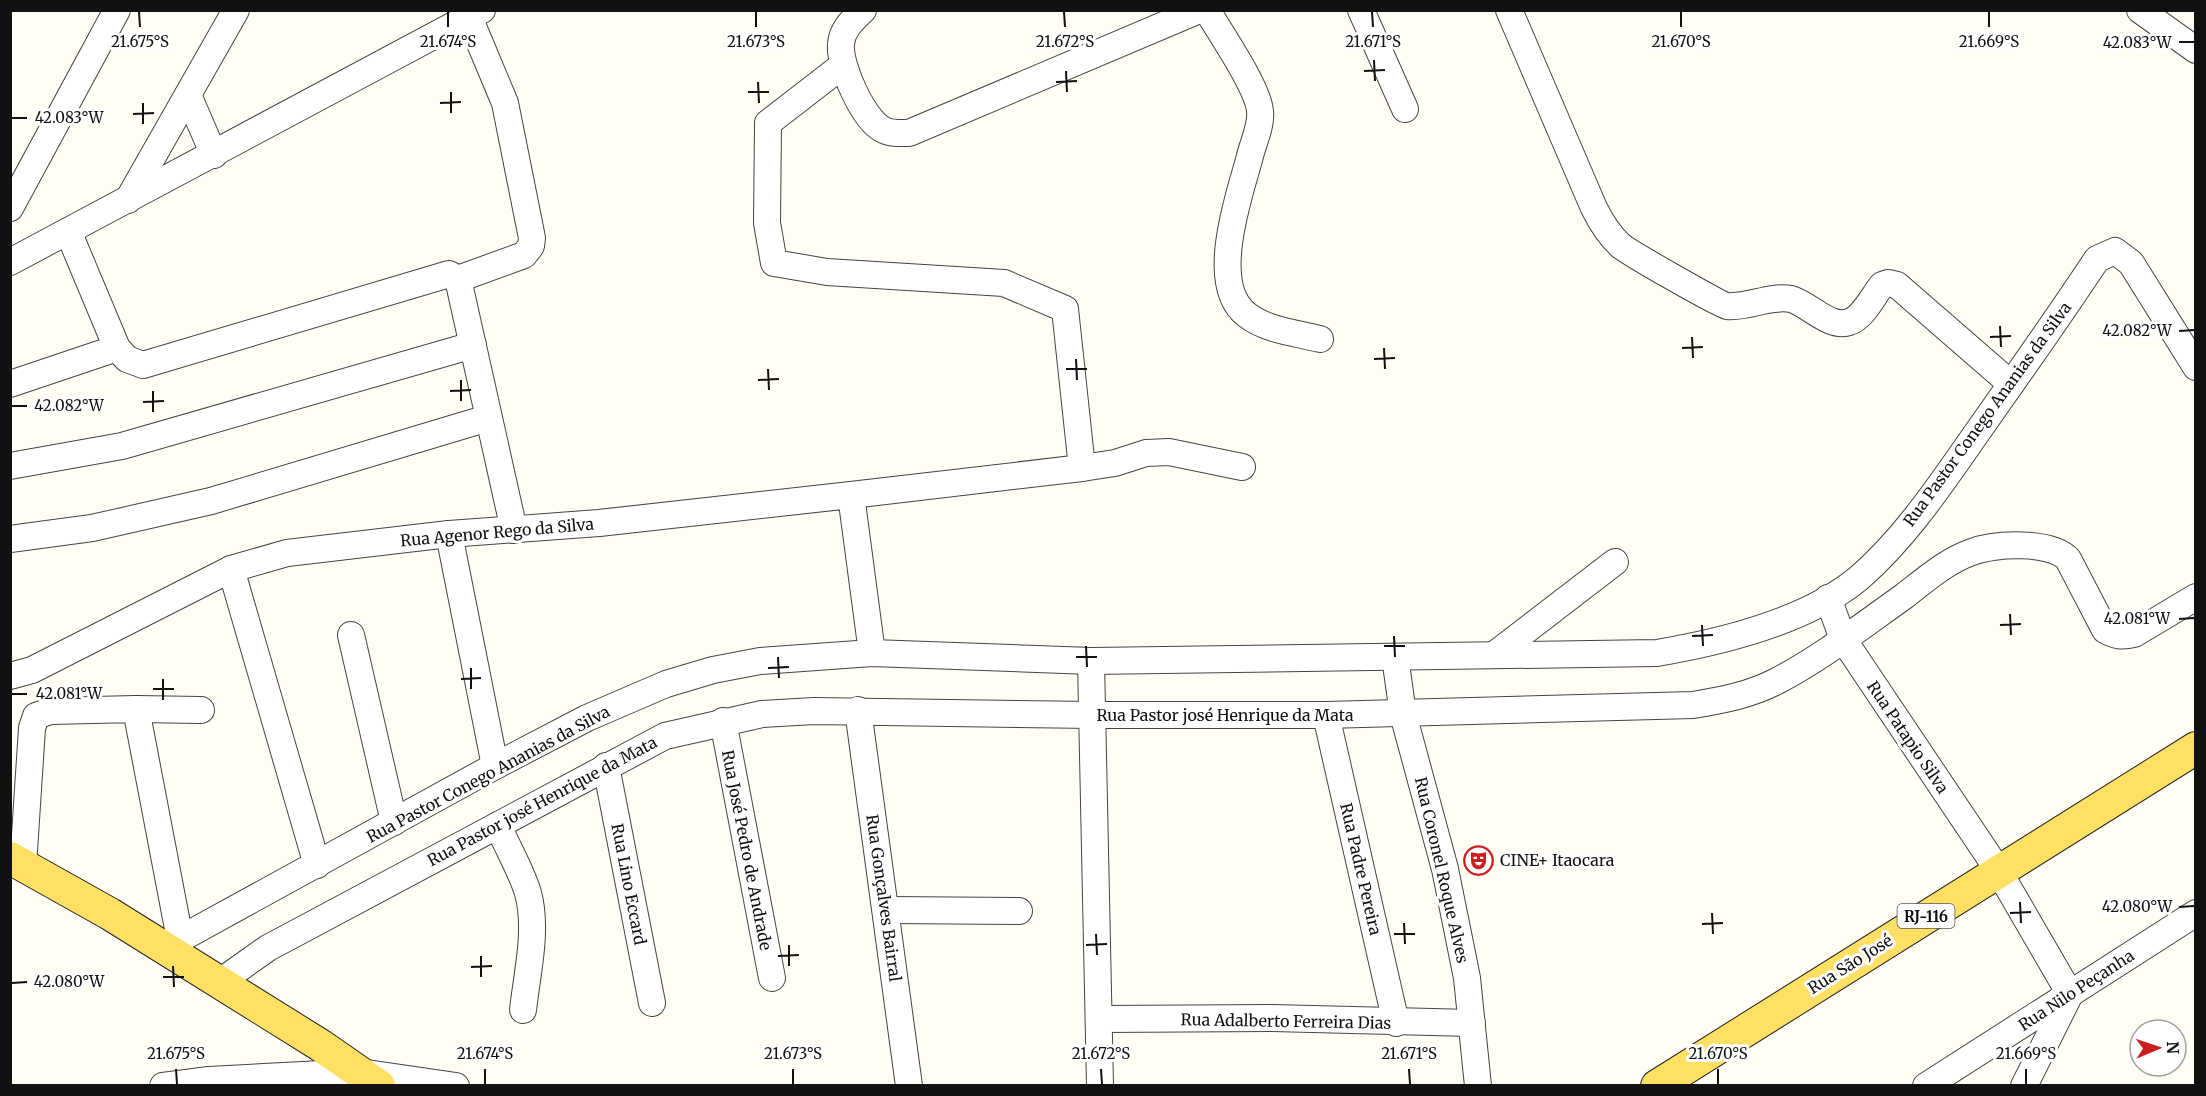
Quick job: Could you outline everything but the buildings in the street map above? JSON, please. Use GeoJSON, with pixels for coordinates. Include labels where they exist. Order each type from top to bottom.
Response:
{"type":"FeatureCollection","features":[{"type":"Feature","properties":{"kind":"main road","name":"Rua São José"},"geometry":{"type":"LineString","coordinates":[[1657,1086],[1998,870],[2196,748]]}},
{"type":"Feature","properties":{"kind":"main road"},"geometry":{"type":"LineString","coordinates":[[17,862],[110,914],[170,942],[220,982],[370,1081]]}},
{"type":"Feature","properties":{"kind":"street"},"geometry":{"type":"LineString","coordinates":[[10,208],[117,10]]}},
{"type":"Feature","properties":{"kind":"street"},"geometry":{"type":"LineString","coordinates":[[128,200],[236,10]]}},
{"type":"Feature","properties":{"kind":"street"},"geometry":{"type":"LineString","coordinates":[[863,10],[844,32],[840,45],[843,65],[854,92],[875,124],[880,129],[894,134],[909,133],[1152,20],[1199,10]]}},
{"type":"Feature","properties":{"kind":"street"},"geometry":{"type":"LineString","coordinates":[[1207,10],[1255,95],[1260,111],[1237,202],[1228,258],[1228,286],[1234,302],[1245,314],[1261,324],[1320,339]]}},
{"type":"Feature","properties":{"kind":"street"},"geometry":{"type":"LineString","coordinates":[[1360,10],[1405,109]]}},
{"type":"Feature","properties":{"kind":"street"},"geometry":{"type":"LineString","coordinates":[[1509,10],[1589,198],[1605,229],[1639,260],[1664,270],[1715,302],[1727,306],[1783,298],[1793,300],[1836,323],[1855,320],[1882,285],[1888,283],[1897,285],[2011,384]]}},
{"type":"Feature","properties":{"kind":"street"},"geometry":{"type":"LineString","coordinates":[[2140,10],[2196,50]]}},
{"type":"Feature","properties":{"kind":"street"},"geometry":{"type":"LineString","coordinates":[[10,261],[214,155],[476,14],[505,103],[532,238],[531,246],[524,255],[458,279],[448,274],[157,362],[134,363],[117,348],[68,231]]}},
{"type":"Feature","properties":{"kind":"street"},"geometry":{"type":"LineString","coordinates":[[843,65],[768,123],[767,224],[774,263],[827,272],[1004,283],[1065,309],[1082,468]]}},
{"type":"Feature","properties":{"kind":"street"},"geometry":{"type":"LineString","coordinates":[[188,95],[214,155]]}},
{"type":"Feature","properties":{"kind":"street","name":"Rua Pastor Conego Ananias da Silva"},"geometry":{"type":"LineString","coordinates":[[170,942],[587,718],[684,679],[760,661],[872,653],[1091,661],[1657,653],[1726,640],[1828,598],[1858,578],[1920,513],[2097,259],[2115,251],[2131,263],[2196,367]]}},
{"type":"Feature","properties":{"kind":"street"},"geometry":{"type":"LineString","coordinates":[[458,279],[514,530]]}},
{"type":"Feature","properties":{"kind":"street"},"geometry":{"type":"LineString","coordinates":[[10,466],[133,443],[473,345]]}},
{"type":"Feature","properties":{"kind":"street"},"geometry":{"type":"LineString","coordinates":[[10,384],[117,348]]}},
{"type":"Feature","properties":{"kind":"street"},"geometry":{"type":"LineString","coordinates":[[10,539],[92,528],[212,501],[488,418]]}},
{"type":"Feature","properties":{"kind":"street","name":"Rua Agenor Rego da Silva"},"geometry":{"type":"LineString","coordinates":[[10,676],[32,670],[231,570],[287,553],[449,534],[514,530],[851,495],[1082,468],[1115,463],[1146,453],[1169,452],[1242,467]]}},
{"type":"Feature","properties":{"kind":"street"},"geometry":{"type":"LineString","coordinates":[[851,495],[872,653]]}},
{"type":"Feature","properties":{"kind":"street"},"geometry":{"type":"LineString","coordinates":[[449,534],[495,766]]}},
{"type":"Feature","properties":{"kind":"street","name":"Rua Pastor josé Henrique da Mata"},"geometry":{"type":"LineString","coordinates":[[220,982],[268,948],[606,766],[665,736],[723,721],[762,714],[858,710],[1094,715],[1403,714],[1694,705],[1738,698],[1776,681],[1843,639],[1945,566],[1972,552],[2002,545],[2051,548],[2062,552],[2105,630],[2114,635],[2134,634],[2196,597]]}},
{"type":"Feature","properties":{"kind":"street"},"geometry":{"type":"LineString","coordinates":[[1494,655],[1614,562]]}},
{"type":"Feature","properties":{"kind":"street"},"geometry":{"type":"LineString","coordinates":[[231,570],[317,865]]}},
{"type":"Feature","properties":{"kind":"street","name":"Rua Patapio Silva"},"geometry":{"type":"LineString","coordinates":[[1828,598],[1843,639],[1998,870],[2070,994]]}},
{"type":"Feature","properties":{"kind":"street"},"geometry":{"type":"LineString","coordinates":[[351,635],[394,822]]}},
{"type":"Feature","properties":{"kind":"street","name":"Rua Coronel Roque Alves"},"geometry":{"type":"LineString","coordinates":[[1395,657],[1403,714],[1445,869],[1467,978],[1478,1086]]}},
{"type":"Feature","properties":{"kind":"street"},"geometry":{"type":"LineString","coordinates":[[1091,661],[1094,715],[1100,1086]]}},
{"type":"Feature","properties":{"kind":"street"},"geometry":{"type":"LineString","coordinates":[[136,709],[170,942]]}},
{"type":"Feature","properties":{"kind":"street"},"geometry":{"type":"LineString","coordinates":[[17,862],[32,728],[36,716],[50,711],[201,710]]}},
{"type":"Feature","properties":{"kind":"street","name":"Rua Gonçalves Bairral"},"geometry":{"type":"LineString","coordinates":[[858,710],[887,910],[909,1086]]}},
{"type":"Feature","properties":{"kind":"street","name":"Rua Padre Pereira"},"geometry":{"type":"LineString","coordinates":[[1326,714],[1396,1023]]}},
{"type":"Feature","properties":{"kind":"street","name":"Rua José Pedro de Andrade"},"geometry":{"type":"LineString","coordinates":[[723,721],[772,978]]}},
{"type":"Feature","properties":{"kind":"street","name":"Rua Lino Eccard"},"geometry":{"type":"LineString","coordinates":[[606,766],[652,1003]]}},
{"type":"Feature","properties":{"kind":"street"},"geometry":{"type":"LineString","coordinates":[[498,825],[528,892],[531,910],[531,934],[523,1010]]}},
{"type":"Feature","properties":{"kind":"street"},"geometry":{"type":"LineString","coordinates":[[887,910],[1019,911]]}},
{"type":"Feature","properties":{"kind":"street","name":"Rua Nilo Peçanha"},"geometry":{"type":"LineString","coordinates":[[1926,1086],[2196,913]]}},
{"type":"Feature","properties":{"kind":"street"},"geometry":{"type":"LineString","coordinates":[[2024,1086],[2070,994]]}},
{"type":"Feature","properties":{"kind":"street","name":"Rua Adalberto Ferreira Dias"},"geometry":{"type":"LineString","coordinates":[[1100,1019],[1272,1018],[1396,1023],[1472,1023]]}},
{"type":"Feature","properties":{"kind":"street"},"geometry":{"type":"LineString","coordinates":[[163,1086],[209,1080],[370,1081],[456,1086]]}},
{"type":"Feature","properties":{"kind":"place","name":"CINE+ Itaocara"},"geometry":{"type":"Point","coordinates":[1479,860]}}]}
